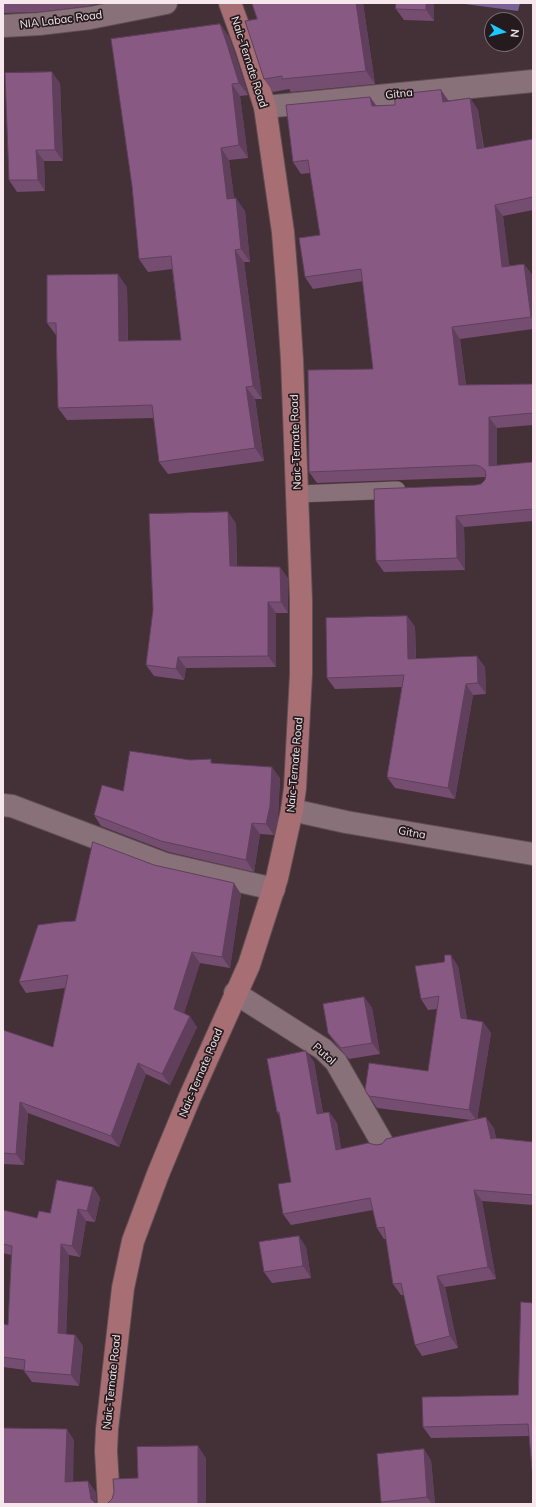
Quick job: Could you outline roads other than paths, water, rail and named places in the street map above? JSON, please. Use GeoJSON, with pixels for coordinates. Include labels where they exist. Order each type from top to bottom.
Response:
{"type":"FeatureCollection","features":[{"type":"Feature","properties":{"kind":"main road","name":"Naic-Ternate Road"},"geometry":{"type":"LineString","coordinates":[[109,1504],[106,1451],[107,1429],[123,1288],[133,1241],[158,1174],[189,1099],[235,993],[249,965],[274,889],[292,810],[298,761],[301,674],[301,600],[298,494],[287,275],[283,232],[265,108],[247,50],[230,3]]}},
{"type":"Feature","properties":{"kind":"street","name":"NIA Labac Road"},"geometry":{"type":"LineString","coordinates":[[3,26],[39,24],[90,18],[166,3]]}},
{"type":"Feature","properties":{"kind":"street","name":"Gitna"},"geometry":{"type":"LineString","coordinates":[[265,108],[533,81]]}},
{"type":"Feature","properties":{"kind":"street"},"geometry":{"type":"LineString","coordinates":[[3,805],[12,806],[165,864],[274,889]]}},
{"type":"Feature","properties":{"kind":"street","name":"Gitna"},"geometry":{"type":"LineString","coordinates":[[292,810],[346,822],[533,854]]}},
{"type":"Feature","properties":{"kind":"street","name":"Putol"},"geometry":{"type":"LineString","coordinates":[[235,993],[323,1049],[336,1062],[383,1144]]}},
{"type":"Feature","properties":{"kind":"lane"},"geometry":{"type":"LineString","coordinates":[[298,494],[414,490]]}}]}
